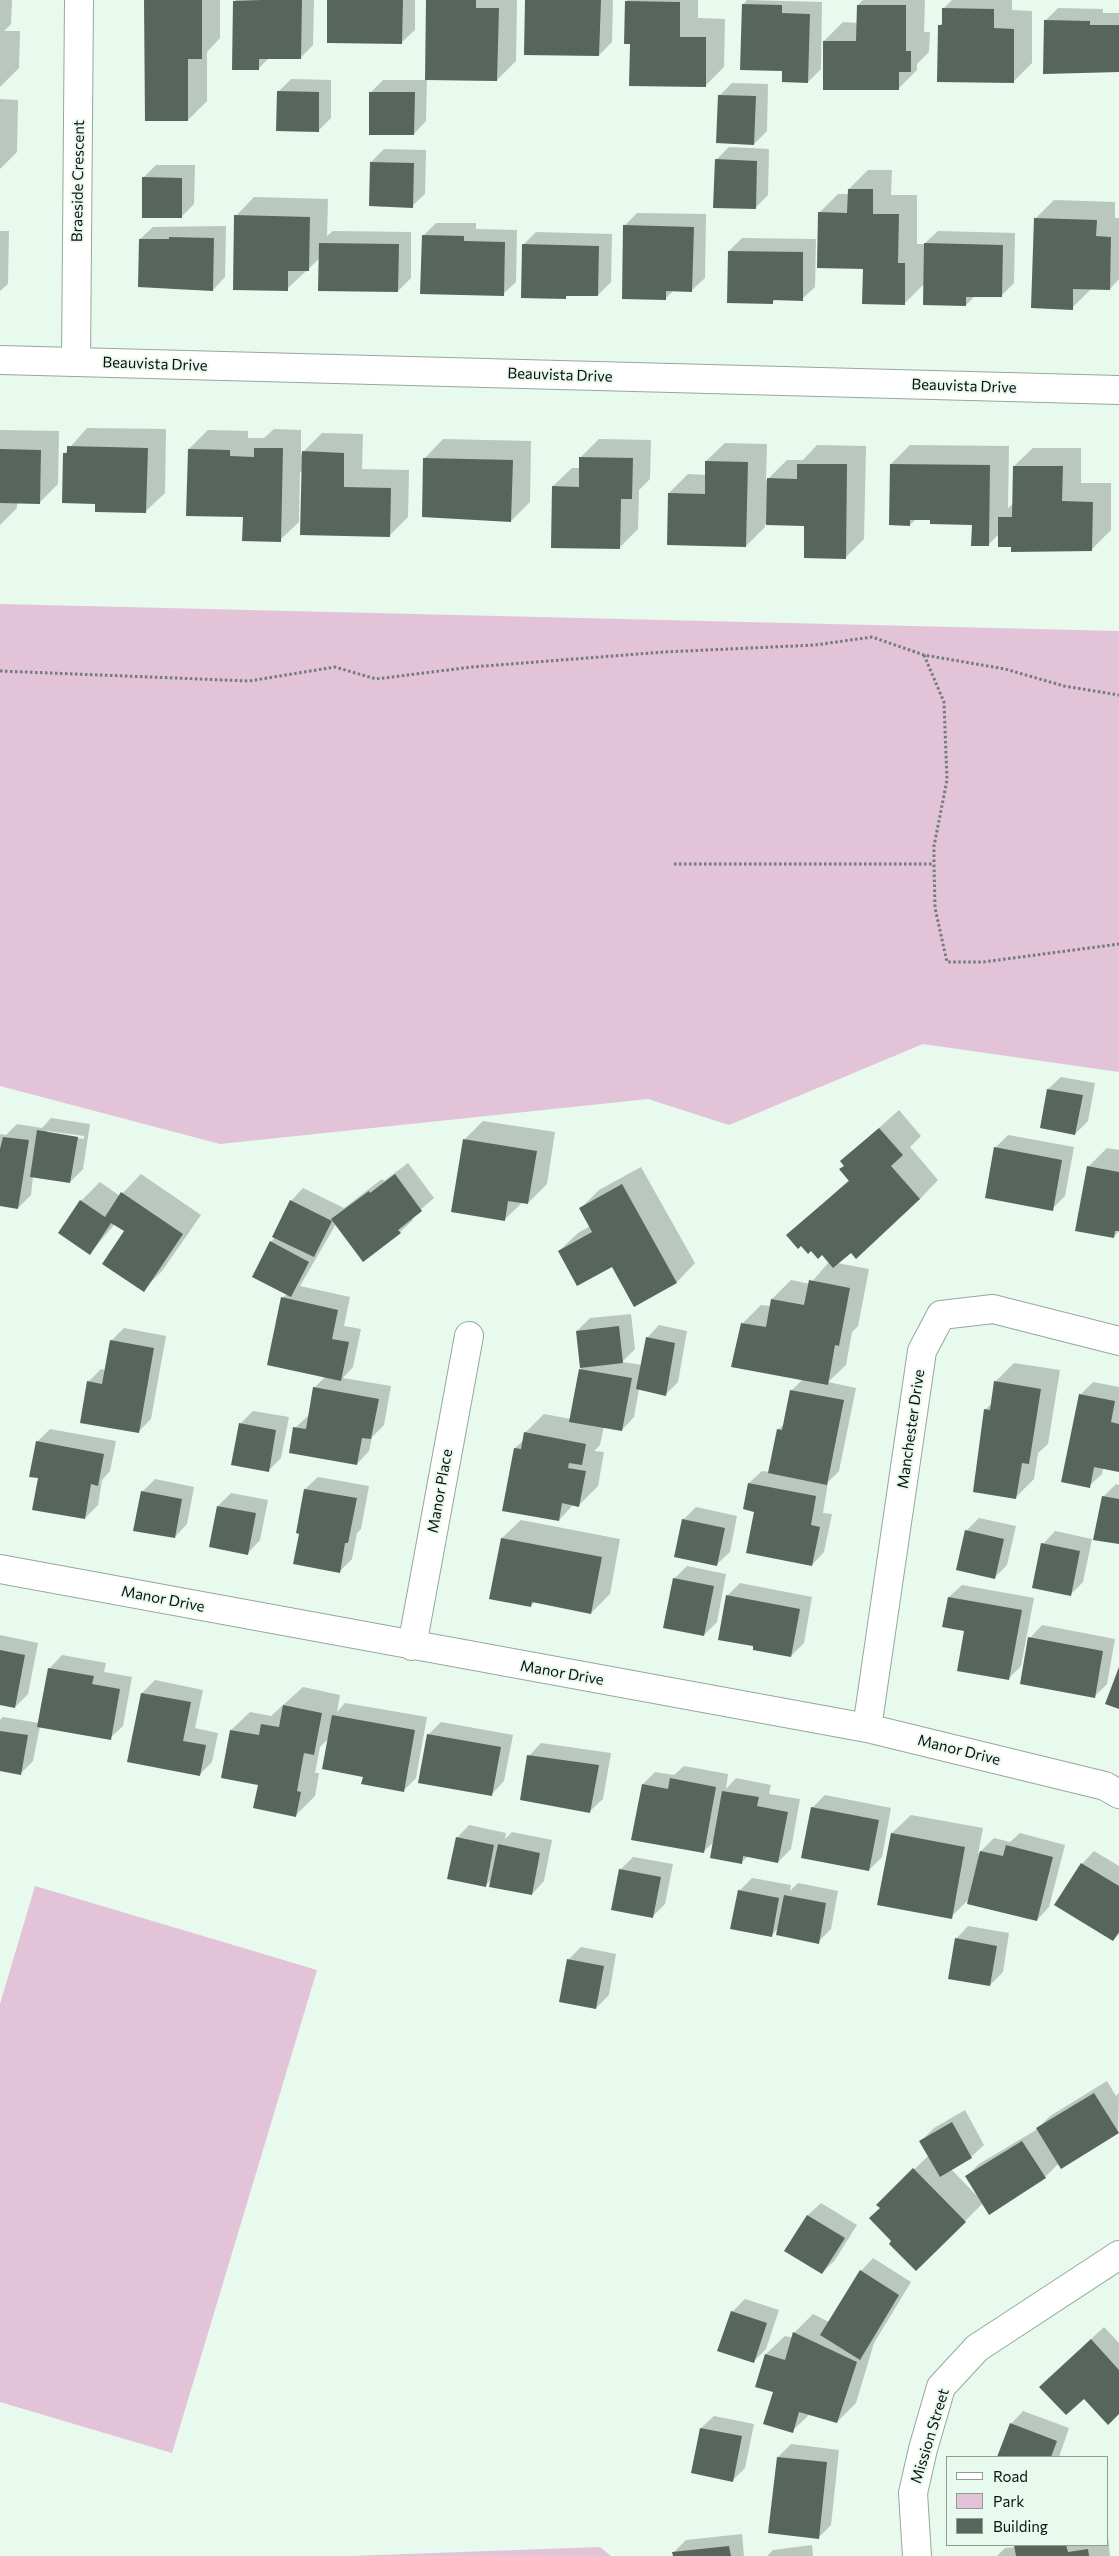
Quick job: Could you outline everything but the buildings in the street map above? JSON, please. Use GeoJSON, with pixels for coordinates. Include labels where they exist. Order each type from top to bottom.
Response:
{"type":"FeatureCollection","features":[{"type":"Feature","properties":{"kind":"street","name":"Braeside Crescent"},"geometry":{"type":"LineString","coordinates":[[76,362],[79,0]]}},
{"type":"Feature","properties":{"kind":"street","name":"Beauvista Drive"},"geometry":{"type":"LineString","coordinates":[[0,360],[1119,390]]}},
{"type":"Feature","properties":{"kind":"street","name":"Manchester Drive"},"geometry":{"type":"LineString","coordinates":[[867,1728],[922,1351],[941,1315],[993,1309],[1119,1341]]}},
{"type":"Feature","properties":{"kind":"street","name":"Manor Place"},"geometry":{"type":"LineString","coordinates":[[412,1646],[469,1336]]}},
{"type":"Feature","properties":{"kind":"street","name":"Manor Drive"},"geometry":{"type":"LineString","coordinates":[[0,1569],[867,1728],[1105,1786],[1119,1794]]}},
{"type":"Feature","properties":{"kind":"street","name":"Mission Street"},"geometry":{"type":"LineString","coordinates":[[917,2556],[913,2493],[923,2449],[941,2387],[977,2348],[1119,2255]]}},
{"type":"Feature","properties":{"kind":"path"},"geometry":{"type":"LineString","coordinates":[[0,671],[249,681],[334,667],[376,679],[472,667],[664,652],[815,645],[872,637],[924,655],[1005,669],[1064,686],[1119,695]]}},
{"type":"Feature","properties":{"kind":"path"},"geometry":{"type":"LineString","coordinates":[[924,655],[944,702],[947,780],[934,846],[934,864],[935,908],[947,962],[983,962],[1119,944]]}},
{"type":"Feature","properties":{"kind":"path"},"geometry":{"type":"LineString","coordinates":[[674,864],[934,864]]}},
{"type":"Feature","properties":{"kind":"green space"},"geometry":{"type":"Polygon","coordinates":[[[0,604],[1119,631],[1119,1072],[923,1044],[729,1125],[648,1099],[220,1144],[0,1086],[0,604]]]}},
{"type":"Feature","properties":{"kind":"green space"},"geometry":{"type":"Polygon","coordinates":[[[35,1886],[317,1970],[172,2453],[0,2402],[0,2004],[35,1886]]]}},
{"type":"Feature","properties":{"kind":"green space"},"geometry":{"type":"Polygon","coordinates":[[[600,2547],[611,2556],[352,2556],[600,2547]]]}}]}
